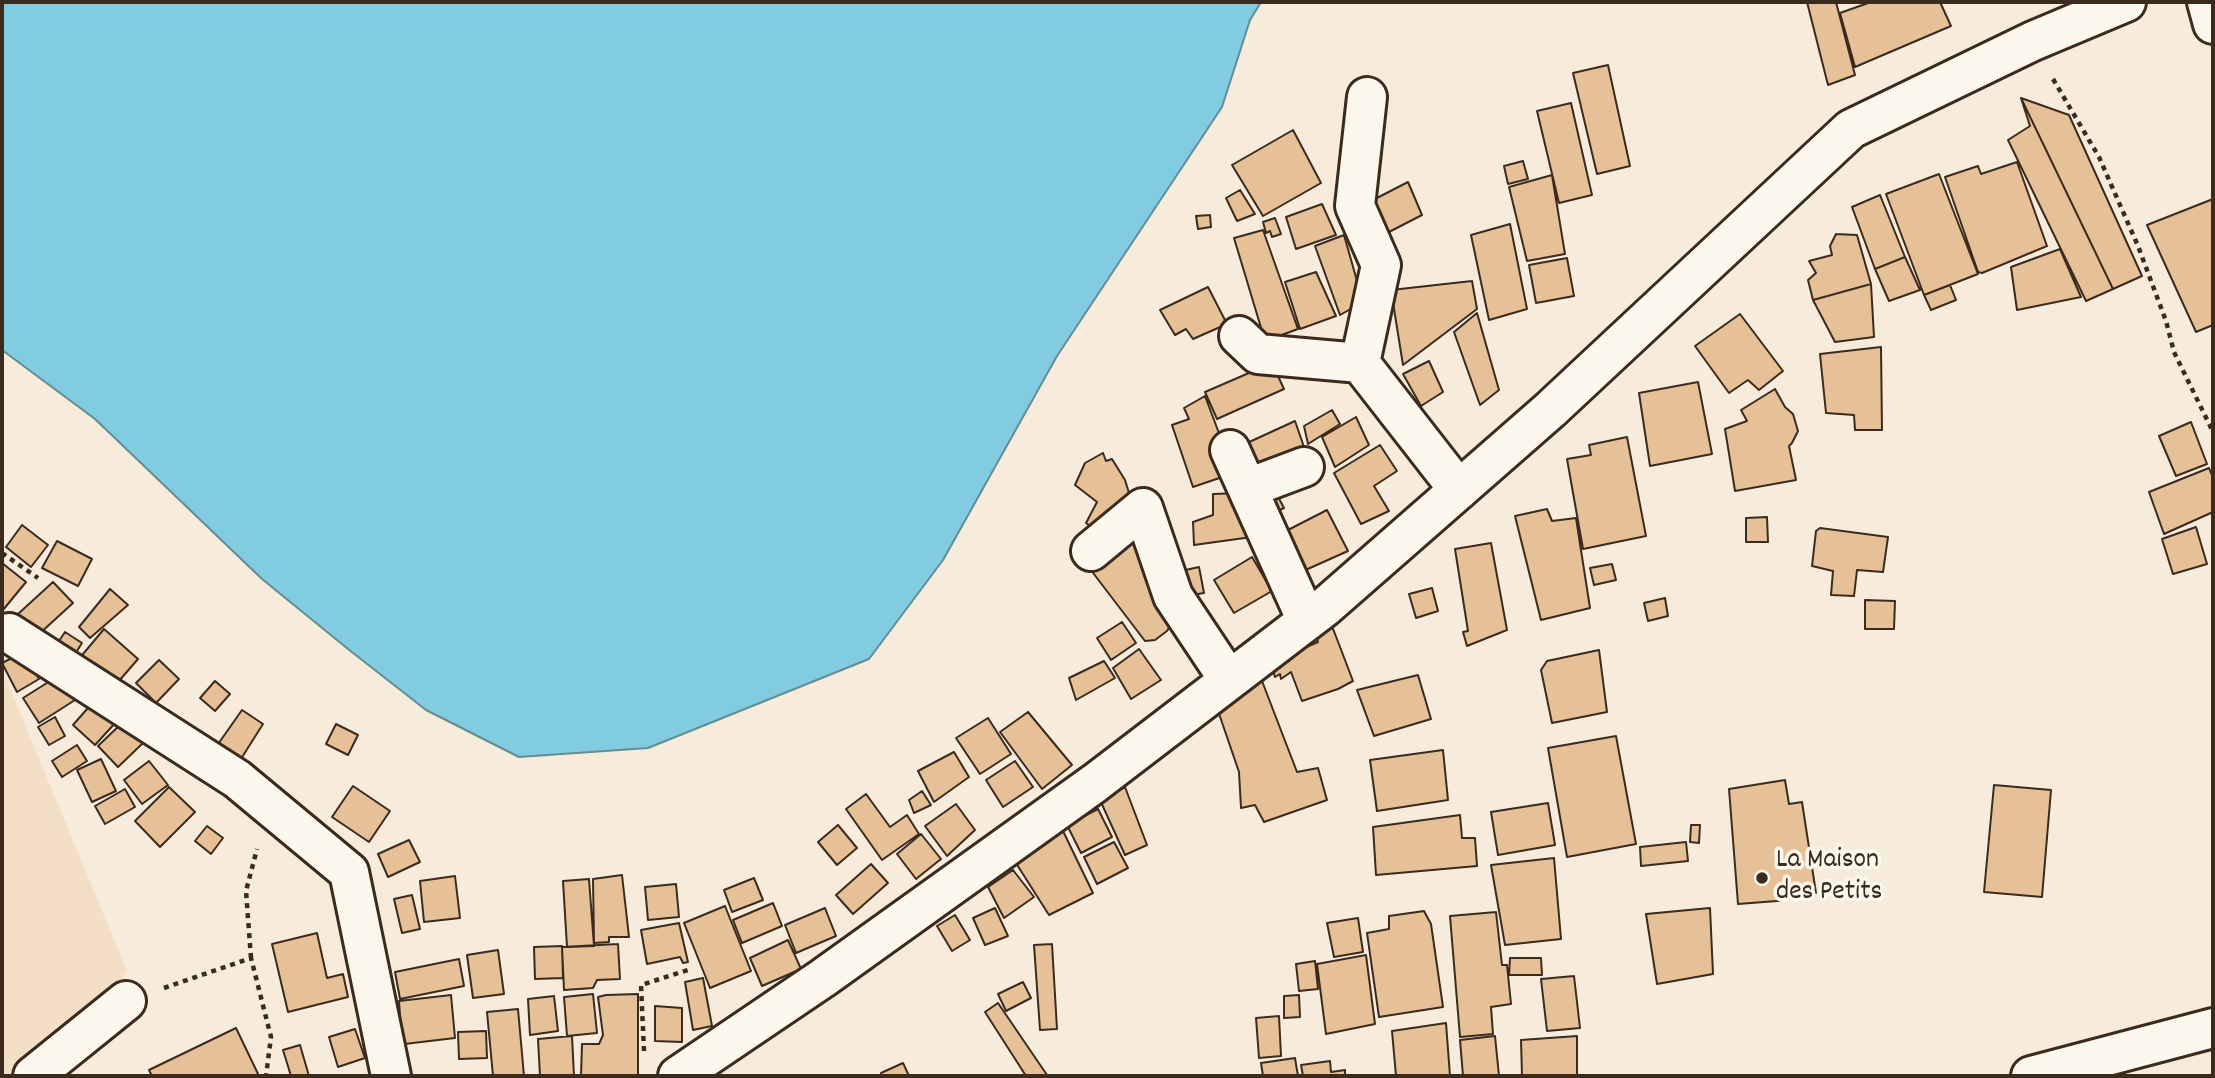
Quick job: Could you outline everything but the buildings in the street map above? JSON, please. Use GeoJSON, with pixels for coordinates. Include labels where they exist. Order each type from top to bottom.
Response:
{"type":"FeatureCollection","features":[{"type":"Feature","properties":{"kind":"street"},"geometry":{"type":"LineString","coordinates":[[678,1076],[823,978],[1049,816],[1307,621],[1560,401],[1851,130],[2033,41],[2126,2]]}},
{"type":"Feature","properties":{"kind":"street"},"geometry":{"type":"LineString","coordinates":[[2207,2],[2213,24]]}},
{"type":"Feature","properties":{"kind":"street"},"geometry":{"type":"LineString","coordinates":[[1360,363],[1381,265],[1355,206],[1367,97]]}},
{"type":"Feature","properties":{"kind":"street"},"geometry":{"type":"LineString","coordinates":[[1239,336],[1258,354],[1360,363],[1459,489]]}},
{"type":"Feature","properties":{"kind":"street"},"geometry":{"type":"LineString","coordinates":[[1230,450],[1307,621]]}},
{"type":"Feature","properties":{"kind":"street"},"geometry":{"type":"LineString","coordinates":[[1248,488],[1304,467]]}},
{"type":"Feature","properties":{"kind":"street"},"geometry":{"type":"LineString","coordinates":[[1091,551],[1143,508],[1173,596],[1229,680]]}},
{"type":"Feature","properties":{"kind":"street"},"geometry":{"type":"LineString","coordinates":[[9,633],[237,779],[349,872],[391,1076]]}},
{"type":"Feature","properties":{"kind":"street"},"geometry":{"type":"LineString","coordinates":[[33,1076],[126,1000]]}},
{"type":"Feature","properties":{"kind":"street"},"geometry":{"type":"LineString","coordinates":[[2031,1076],[2109,1066],[2213,1028]]}},
{"type":"Feature","properties":{"kind":"path"},"geometry":{"type":"LineString","coordinates":[[2033,41],[2099,157],[2138,246],[2166,321],[2174,352],[2213,432]]}},
{"type":"Feature","properties":{"kind":"path"},"geometry":{"type":"LineString","coordinates":[[2,553],[38,578]]}},
{"type":"Feature","properties":{"kind":"path"},"geometry":{"type":"LineString","coordinates":[[266,1076],[271,1037],[251,958],[246,891],[268,805]]}},
{"type":"Feature","properties":{"kind":"path"},"geometry":{"type":"LineString","coordinates":[[126,1000],[251,958]]}},
{"type":"Feature","properties":{"kind":"path"},"geometry":{"type":"LineString","coordinates":[[644,1055],[641,985],[688,970]]}},
{"type":"Feature","properties":{"kind":"shaded area"},"geometry":{"type":"Polygon","coordinates":[[[2,669],[127,971],[64,1069],[67,1076],[2,1076],[2,669]]]}},
{"type":"Feature","properties":{"kind":"water"},"geometry":{"type":"Polygon","coordinates":[[[2,2],[1261,2],[1250,20],[1222,107],[1057,356],[943,560],[869,659],[648,748],[519,757],[426,710],[348,649],[262,579],[95,419],[2,350],[2,2]]]}},
{"type":"Feature","properties":{"kind":"place","name":"La Maison des Petits"},"geometry":{"type":"Point","coordinates":[1762,878]}}]}
